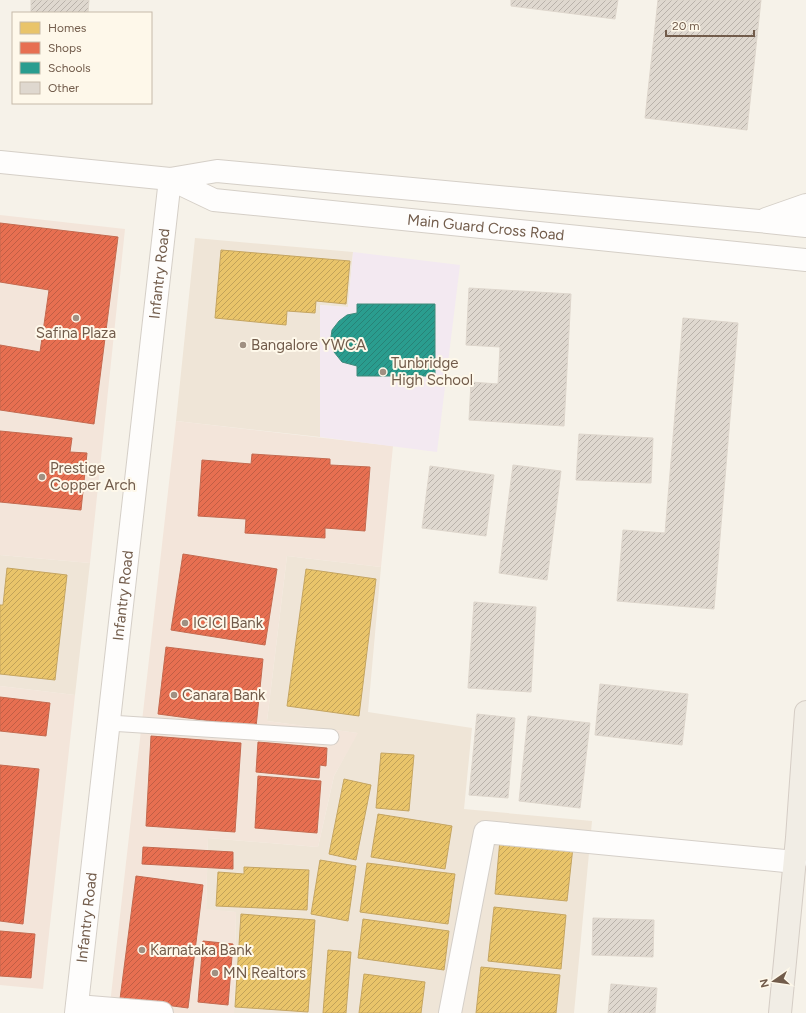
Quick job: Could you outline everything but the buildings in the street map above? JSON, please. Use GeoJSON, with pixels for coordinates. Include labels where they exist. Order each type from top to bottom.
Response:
{"type":"FeatureCollection","features":[{"type":"Feature","properties":{"kind":"main road"},"geometry":{"type":"LineString","coordinates":[[780,1013],[795,862],[806,712]]}},
{"type":"Feature","properties":{"kind":"street","name":"Main Guard Cross Road"},"geometry":{"type":"LineString","coordinates":[[0,162],[170,179],[217,171],[806,226]]}},
{"type":"Feature","properties":{"kind":"street","name":"Main Guard Cross Road"},"geometry":{"type":"LineString","coordinates":[[170,179],[214,200],[806,260]]}},
{"type":"Feature","properties":{"kind":"street","name":"Infantry Road"},"geometry":{"type":"LineString","coordinates":[[77,1010],[170,179]]}},
{"type":"Feature","properties":{"kind":"street"},"geometry":{"type":"LineString","coordinates":[[759,221],[806,205]]}},
{"type":"Feature","properties":{"kind":"street"},"geometry":{"type":"LineString","coordinates":[[450,1013],[485,832],[795,862]]}},
{"type":"Feature","properties":{"kind":"street"},"geometry":{"type":"LineString","coordinates":[[77,1010],[162,1013]]}},
{"type":"Feature","properties":{"kind":"lane"},"geometry":{"type":"LineString","coordinates":[[109,723],[330,737]]}},
{"type":"Feature","properties":{"kind":"shaded area"},"geometry":{"type":"Polygon","coordinates":[[[0,215],[125,229],[90,563],[0,555],[0,215]]]}},
{"type":"Feature","properties":{"kind":"shaded area"},"geometry":{"type":"Polygon","coordinates":[[[195,238],[353,252],[348,307],[320,305],[320,437],[176,421],[195,238]]]}},
{"type":"Feature","properties":{"kind":"shaded area","name":"Tunbridge High School"},"geometry":{"type":"Polygon","coordinates":[[[353,252],[460,265],[437,452],[320,437],[320,305],[348,307],[353,252]]]}},
{"type":"Feature","properties":{"kind":"shaded area"},"geometry":{"type":"Polygon","coordinates":[[[176,421],[393,446],[381,567],[287,556],[267,721],[358,733],[334,776],[318,847],[208,838],[206,909],[236,912],[234,1013],[109,1013],[176,421]]]}},
{"type":"Feature","properties":{"kind":"shaded area"},"geometry":{"type":"Polygon","coordinates":[[[0,555],[90,563],[75,695],[0,686],[0,555]]]}},
{"type":"Feature","properties":{"kind":"shaded area"},"geometry":{"type":"Polygon","coordinates":[[[287,556],[381,567],[368,712],[472,728],[464,809],[592,821],[574,1013],[234,1013],[236,912],[206,910],[208,838],[318,847],[334,776],[357,733],[267,721],[287,556]]]}},
{"type":"Feature","properties":{"kind":"shaded area"},"geometry":{"type":"Polygon","coordinates":[[[0,686],[75,695],[43,989],[0,985],[0,686]]]}},
{"type":"Feature","properties":{"kind":"place","name":"Safina Plaza"},"geometry":{"type":"Point","coordinates":[76,318]}},
{"type":"Feature","properties":{"kind":"place","name":"Bangalore YWCA"},"geometry":{"type":"Point","coordinates":[243,345]}},
{"type":"Feature","properties":{"kind":"place","name":"Tunbridge High School"},"geometry":{"type":"Point","coordinates":[383,372]}},
{"type":"Feature","properties":{"kind":"place","name":"Prestige Copper Arch"},"geometry":{"type":"Point","coordinates":[42,477]}},
{"type":"Feature","properties":{"kind":"place","name":"ICICI Bank"},"geometry":{"type":"Point","coordinates":[185,623]}},
{"type":"Feature","properties":{"kind":"place","name":"Canara Bank"},"geometry":{"type":"Point","coordinates":[174,695]}},
{"type":"Feature","properties":{"kind":"place","name":"Karnataka Bank"},"geometry":{"type":"Point","coordinates":[142,950]}},
{"type":"Feature","properties":{"kind":"place","name":"MN Realtors"},"geometry":{"type":"Point","coordinates":[215,973]}}]}
